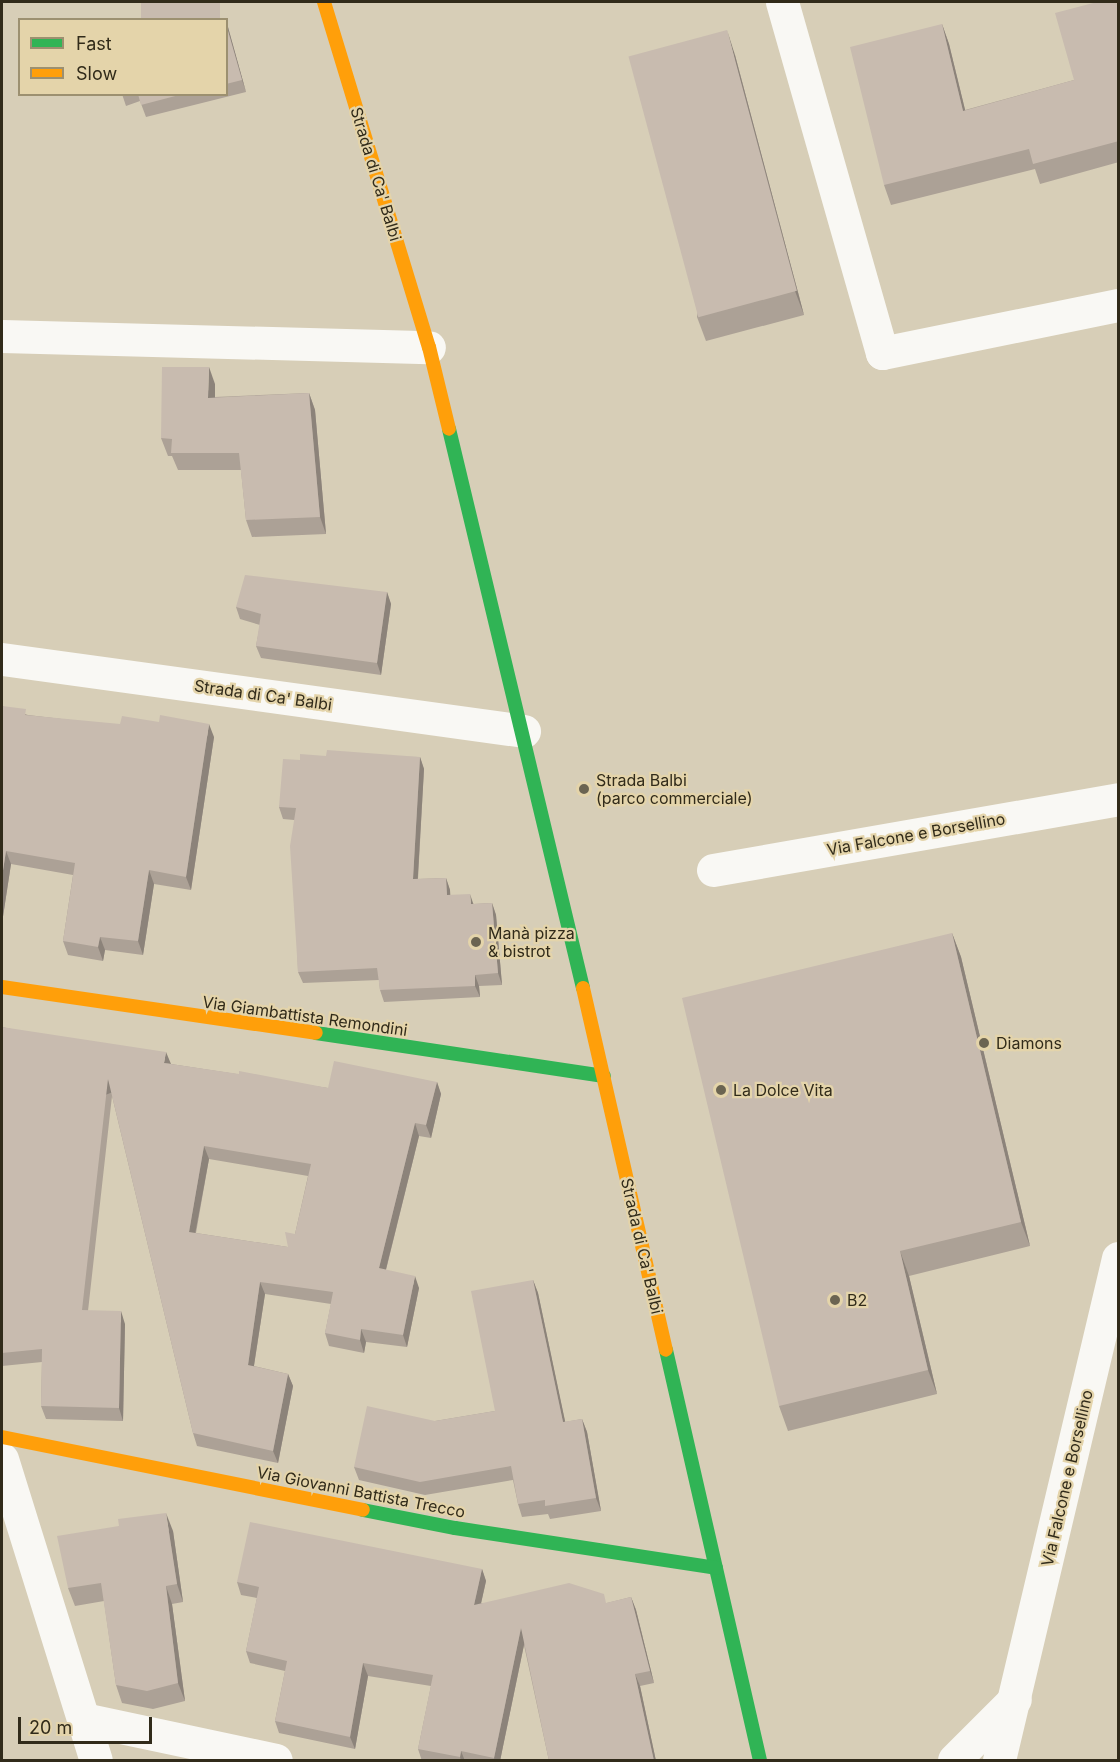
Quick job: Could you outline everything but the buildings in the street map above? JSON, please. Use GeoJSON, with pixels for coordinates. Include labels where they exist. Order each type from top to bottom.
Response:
{"type":"FeatureCollection","features":[{"type":"Feature","properties":{"kind":"main road","name":"Strada di Ca' Balbi"},"geometry":{"type":"LineString","coordinates":[[324,2],[429,347],[524,731],[760,1761]]}},
{"type":"Feature","properties":{"kind":"main road","name":"Via Giambattista Remondini"},"geometry":{"type":"LineString","coordinates":[[2,987],[604,1076]]}},
{"type":"Feature","properties":{"kind":"main road","name":"Via Giovanni Battista Trecco"},"geometry":{"type":"LineString","coordinates":[[2,1437],[455,1528],[716,1568]]}},
{"type":"Feature","properties":{"kind":"street"},"geometry":{"type":"LineString","coordinates":[[782,2],[882,354],[1119,305]]}},
{"type":"Feature","properties":{"kind":"street"},"geometry":{"type":"LineString","coordinates":[[2,336],[429,347]]}},
{"type":"Feature","properties":{"kind":"street","name":"Strada di Ca' Balbi"},"geometry":{"type":"LineString","coordinates":[[2,659],[524,731]]}},
{"type":"Feature","properties":{"kind":"street","name":"Via Falcone e Borsellino"},"geometry":{"type":"LineString","coordinates":[[713,870],[1119,799]]}},
{"type":"Feature","properties":{"kind":"street","name":"Via Falcone e Borsellino"},"geometry":{"type":"LineString","coordinates":[[999,1761],[1016,1698],[1119,1258]]}},
{"type":"Feature","properties":{"kind":"street"},"geometry":{"type":"LineString","coordinates":[[2,1459],[96,1761]]}},
{"type":"Feature","properties":{"kind":"street"},"geometry":{"type":"LineString","coordinates":[[954,1761],[1016,1698]]}},
{"type":"Feature","properties":{"kind":"street"},"geometry":{"type":"LineString","coordinates":[[83,1719],[276,1761]]}},
{"type":"Feature","properties":{"kind":"traffic: fast"},"geometry":{"type":"LineString","coordinates":[[449,429],[583,988]]}},
{"type":"Feature","properties":{"kind":"traffic: fast"},"geometry":{"type":"LineString","coordinates":[[316,1033],[604,1076]]}},
{"type":"Feature","properties":{"kind":"traffic: fast"},"geometry":{"type":"LineString","coordinates":[[666,1350],[760,1760]]}},
{"type":"Feature","properties":{"kind":"traffic: fast"},"geometry":{"type":"LineString","coordinates":[[363,1510],[455,1528],[716,1568]]}},
{"type":"Feature","properties":{"kind":"traffic: slow"},"geometry":{"type":"LineString","coordinates":[[324,2],[429,347],[449,429]]}},
{"type":"Feature","properties":{"kind":"traffic: slow"},"geometry":{"type":"LineString","coordinates":[[2,987],[316,1033]]}},
{"type":"Feature","properties":{"kind":"traffic: slow"},"geometry":{"type":"LineString","coordinates":[[583,988],[666,1350]]}},
{"type":"Feature","properties":{"kind":"traffic: slow"},"geometry":{"type":"LineString","coordinates":[[2,1437],[363,1510]]}},
{"type":"Feature","properties":{"kind":"place","name":"Strada Balbi (parco commerciale)"},"geometry":{"type":"Point","coordinates":[584,789]}},
{"type":"Feature","properties":{"kind":"place","name":"Manà pizza & bistrot"},"geometry":{"type":"Point","coordinates":[476,942]}},
{"type":"Feature","properties":{"kind":"place","name":"Diamons"},"geometry":{"type":"Point","coordinates":[984,1043]}},
{"type":"Feature","properties":{"kind":"place","name":"La Dolce Vita"},"geometry":{"type":"Point","coordinates":[721,1090]}},
{"type":"Feature","properties":{"kind":"place","name":"B2"},"geometry":{"type":"Point","coordinates":[835,1300]}}]}
